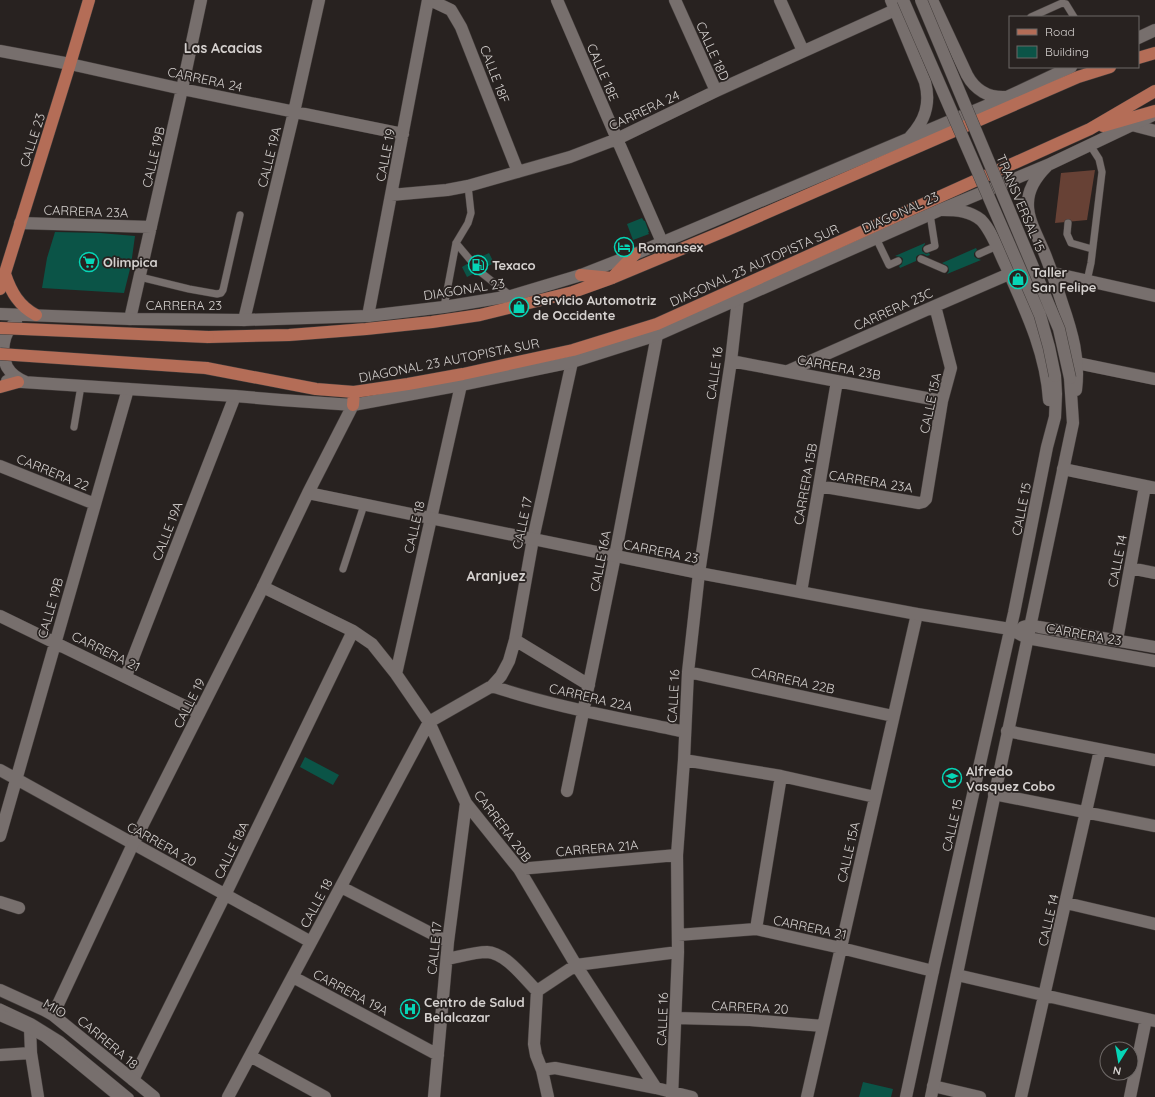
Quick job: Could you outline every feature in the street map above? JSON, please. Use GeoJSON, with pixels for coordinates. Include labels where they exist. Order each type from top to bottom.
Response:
{"type":"FeatureCollection","features":[{"type":"Feature","properties":{"kind":"main road","name":"CALLE 23"},"geometry":{"type":"LineString","coordinates":[[0,289],[89,0]]}},
{"type":"Feature","properties":{"kind":"main road"},"geometry":{"type":"LineString","coordinates":[[1139,58],[1155,53]]}},
{"type":"Feature","properties":{"kind":"main road"},"geometry":{"type":"LineString","coordinates":[[0,328],[208,337],[289,335],[366,329],[480,315],[573,292],[612,278],[727,230],[1075,72],[1103,68]]}},
{"type":"Feature","properties":{"kind":"main road","name":"DIAGONAL 23 AUTOPISTA SUR"},"geometry":{"type":"LineString","coordinates":[[0,354],[206,368],[316,389],[354,392],[408,384],[573,350],[657,324],[1090,129],[1155,91]]}},
{"type":"Feature","properties":{"kind":"main road"},"geometry":{"type":"LineString","coordinates":[[1090,129],[1155,113]]}},
{"type":"Feature","properties":{"kind":"main road"},"geometry":{"type":"LineString","coordinates":[[612,278],[635,254]]}},
{"type":"Feature","properties":{"kind":"main road"},"geometry":{"type":"LineString","coordinates":[[5,274],[10,288],[19,302],[34,315]]}},
{"type":"Feature","properties":{"kind":"main road"},"geometry":{"type":"LineString","coordinates":[[581,275],[612,278]]}},
{"type":"Feature","properties":{"kind":"main road"},"geometry":{"type":"LineString","coordinates":[[0,387],[22,382]]}},
{"type":"Feature","properties":{"kind":"main road"},"geometry":{"type":"LineString","coordinates":[[353,405],[354,392]]}},
{"type":"Feature","properties":{"kind":"street","name":"CALLE 19B"},"geometry":{"type":"LineString","coordinates":[[130,319],[201,0]]}},
{"type":"Feature","properties":{"kind":"street","name":"CALLE 19A"},"geometry":{"type":"LineString","coordinates":[[244,320],[294,112],[319,0]]}},
{"type":"Feature","properties":{"kind":"street","name":"CALLE 19"},"geometry":{"type":"LineString","coordinates":[[368,316],[429,0]]}},
{"type":"Feature","properties":{"kind":"street","name":"CALLE 18F"},"geometry":{"type":"LineString","coordinates":[[429,0],[451,10],[461,27],[518,172]]}},
{"type":"Feature","properties":{"kind":"street","name":"CALLE 18E"},"geometry":{"type":"LineString","coordinates":[[557,0],[662,242]]}},
{"type":"Feature","properties":{"kind":"street","name":"CALLE 18D"},"geometry":{"type":"LineString","coordinates":[[675,0],[716,91]]}},
{"type":"Feature","properties":{"kind":"street"},"geometry":{"type":"LineString","coordinates":[[780,0],[803,51]]}},
{"type":"Feature","properties":{"kind":"street","name":"TRANSVERSAL 15"},"geometry":{"type":"LineString","coordinates":[[903,0],[1040,316],[1049,347],[1055,376],[1056,394],[1055,417],[1044,465]]}},
{"type":"Feature","properties":{"kind":"street","name":"TRANSVERSAL 15"},"geometry":{"type":"LineString","coordinates":[[921,0],[1059,329],[1070,378],[1073,422],[1063,469]]}},
{"type":"Feature","properties":{"kind":"street"},"geometry":{"type":"LineString","coordinates":[[932,0],[971,82],[987,94],[998,97],[1007,97]]}},
{"type":"Feature","properties":{"kind":"street","name":"CARRERA 24"},"geometry":{"type":"LineString","coordinates":[[391,195],[447,190],[468,186],[570,157],[617,139],[803,51],[893,5]]}},
{"type":"Feature","properties":{"kind":"street"},"geometry":{"type":"LineString","coordinates":[[893,5],[925,82],[927,91],[925,115],[920,126],[909,138]]}},
{"type":"Feature","properties":{"kind":"street"},"geometry":{"type":"LineString","coordinates":[[1139,38],[1155,30]]}},
{"type":"Feature","properties":{"kind":"street","name":"CARRERA 24"},"geometry":{"type":"LineString","coordinates":[[0,51],[70,64],[182,89],[403,134]]}},
{"type":"Feature","properties":{"kind":"street","name":"DIAGONAL 23"},"geometry":{"type":"LineString","coordinates":[[368,316],[444,307],[511,296],[581,275],[635,254],[1007,97],[1075,72]]}},
{"type":"Feature","properties":{"kind":"street","name":"DIAGONAL 23"},"geometry":{"type":"LineString","coordinates":[[353,405],[572,362],[657,335],[935,212],[1050,164],[1155,113]]}},
{"type":"Feature","properties":{"kind":"street"},"geometry":{"type":"LineString","coordinates":[[1132,125],[1155,131]]}},
{"type":"Feature","properties":{"kind":"street"},"geometry":{"type":"LineString","coordinates":[[1050,164],[1032,186],[1028,202],[1031,221],[1052,274],[1073,336],[1078,378],[1073,422]]}},
{"type":"Feature","properties":{"kind":"street"},"geometry":{"type":"LineString","coordinates":[[935,212],[958,211],[970,213],[976,216],[985,224],[997,246],[1031,323],[1041,353],[1050,413],[1047,447]]}},
{"type":"Feature","properties":{"kind":"street","name":"CARRERA 23A"},"geometry":{"type":"LineString","coordinates":[[20,223],[151,227]]}},
{"type":"Feature","properties":{"kind":"street","name":"CARRERA 23C"},"geometry":{"type":"LineString","coordinates":[[788,371],[1009,274]]}},
{"type":"Feature","properties":{"kind":"street"},"geometry":{"type":"LineString","coordinates":[[1052,274],[1155,296]]}},
{"type":"Feature","properties":{"kind":"street","name":"CALLE 16"},"geometry":{"type":"LineString","coordinates":[[672,1094],[678,952],[677,855],[684,760],[688,672],[699,573],[731,361],[738,299]]}},
{"type":"Feature","properties":{"kind":"street","name":"CALLE 15A"},"geometry":{"type":"LineString","coordinates":[[919,503],[926,499],[942,402],[951,368],[935,306]]}},
{"type":"Feature","properties":{"kind":"street","name":"CARRERA 23"},"geometry":{"type":"LineString","coordinates":[[0,314],[130,319],[244,320],[368,316]]}},
{"type":"Feature","properties":{"kind":"street"},"geometry":{"type":"LineString","coordinates":[[22,382],[7,367],[3,358],[2,348],[11,327],[21,319],[34,315]]}},
{"type":"Feature","properties":{"kind":"street","name":"CALLE 16A"},"geometry":{"type":"LineString","coordinates":[[568,791],[657,335]]}},
{"type":"Feature","properties":{"kind":"street","name":"CARRERA 23B"},"geometry":{"type":"LineString","coordinates":[[731,361],[942,402]]}},
{"type":"Feature","properties":{"kind":"street","name":"CALLE 17"},"geometry":{"type":"LineString","coordinates":[[429,722],[492,686],[501,676],[506,666],[515,640],[533,539],[572,362]]}},
{"type":"Feature","properties":{"kind":"street"},"geometry":{"type":"LineString","coordinates":[[1077,363],[1155,379]]}},
{"type":"Feature","properties":{"kind":"street"},"geometry":{"type":"LineString","coordinates":[[0,381],[353,405]]}},
{"type":"Feature","properties":{"kind":"street","name":"CARRERA 15B"},"geometry":{"type":"LineString","coordinates":[[801,592],[837,381]]}},
{"type":"Feature","properties":{"kind":"street","name":"CALLE 18"},"geometry":{"type":"LineString","coordinates":[[396,674],[461,385]]}},
{"type":"Feature","properties":{"kind":"street","name":"CALLE 19B"},"geometry":{"type":"LineString","coordinates":[[0,836],[128,389]]}},
{"type":"Feature","properties":{"kind":"street","name":"CALLE 19A"},"geometry":{"type":"LineString","coordinates":[[126,676],[235,396]]}},
{"type":"Feature","properties":{"kind":"street","name":"CALLE 19"},"geometry":{"type":"LineString","coordinates":[[48,1012],[263,587],[308,493],[353,405]]}},
{"type":"Feature","properties":{"kind":"street","name":"CALLE 15"},"geometry":{"type":"LineString","coordinates":[[906,1097],[1010,629],[1044,465]]}},
{"type":"Feature","properties":{"kind":"street","name":"CARRERA 22"},"geometry":{"type":"LineString","coordinates":[[0,466],[95,504]]}},
{"type":"Feature","properties":{"kind":"street"},"geometry":{"type":"LineString","coordinates":[[980,1097],[932,1092],[1063,469],[1150,487]]}},
{"type":"Feature","properties":{"kind":"street","name":"CARRERA 23A"},"geometry":{"type":"LineString","coordinates":[[819,486],[919,503]]}},
{"type":"Feature","properties":{"kind":"street","name":"CALLE 14"},"geometry":{"type":"LineString","coordinates":[[1117,640],[1130,568],[1150,487]]}},
{"type":"Feature","properties":{"kind":"street","name":"CARRERA 23"},"geometry":{"type":"LineString","coordinates":[[308,493],[699,573],[917,614],[1010,629],[1027,638],[1155,661]]}},
{"type":"Feature","properties":{"kind":"street"},"geometry":{"type":"LineString","coordinates":[[1130,568],[1155,573]]}},
{"type":"Feature","properties":{"kind":"street","name":"CARRERA 20B"},"geometry":{"type":"LineString","coordinates":[[263,587],[353,631],[372,644],[396,674],[429,722],[466,803],[519,869],[576,965],[656,1088]]}},
{"type":"Feature","properties":{"kind":"street","name":"CALLE 15A"},"geometry":{"type":"LineString","coordinates":[[807,1097],[917,614]]}},
{"type":"Feature","properties":{"kind":"street","name":"CARRERA 21"},"geometry":{"type":"LineString","coordinates":[[0,616],[126,676],[199,713]]}},
{"type":"Feature","properties":{"kind":"street","name":"CARRERA 23"},"geometry":{"type":"LineString","coordinates":[[1010,629],[1030,625],[1155,647]]}},
{"type":"Feature","properties":{"kind":"street","name":"CALLE 18A"},"geometry":{"type":"LineString","coordinates":[[133,1080],[225,895],[353,631]]}},
{"type":"Feature","properties":{"kind":"street"},"geometry":{"type":"LineString","coordinates":[[515,640],[589,685]]}},
{"type":"Feature","properties":{"kind":"street","name":"CARRERA 22B"},"geometry":{"type":"LineString","coordinates":[[688,672],[893,716]]}},
{"type":"Feature","properties":{"kind":"street","name":"CARRERA 22A"},"geometry":{"type":"LineString","coordinates":[[492,686],[516,694],[584,711],[685,732]]}},
{"type":"Feature","properties":{"kind":"street","name":"CALLE 18"},"geometry":{"type":"LineString","coordinates":[[228,1097],[429,722]]}},
{"type":"Feature","properties":{"kind":"street"},"geometry":{"type":"LineString","coordinates":[[1007,731],[1155,760]]}},
{"type":"Feature","properties":{"kind":"street","name":"CALLE 14"},"geometry":{"type":"LineString","coordinates":[[1021,1097],[1100,750]]}},
{"type":"Feature","properties":{"kind":"street"},"geometry":{"type":"LineString","coordinates":[[684,760],[782,776],[875,797]]}},
{"type":"Feature","properties":{"kind":"street","name":"CARRERA 20"},"geometry":{"type":"LineString","coordinates":[[0,770],[311,942]]}},
{"type":"Feature","properties":{"kind":"street"},"geometry":{"type":"LineString","coordinates":[[756,929],[782,776]]}},
{"type":"Feature","properties":{"kind":"street"},"geometry":{"type":"LineString","coordinates":[[994,794],[1155,826]]}},
{"type":"Feature","properties":{"kind":"street","name":"CALLE 17"},"geometry":{"type":"LineString","coordinates":[[434,1097],[446,959],[466,803]]}},
{"type":"Feature","properties":{"kind":"street","name":"CARRERA 21A"},"geometry":{"type":"LineString","coordinates":[[519,869],[677,855]]}},
{"type":"Feature","properties":{"kind":"street"},"geometry":{"type":"LineString","coordinates":[[341,887],[448,942]]}},
{"type":"Feature","properties":{"kind":"street"},"geometry":{"type":"LineString","coordinates":[[0,902],[19,908]]}},
{"type":"Feature","properties":{"kind":"street"},"geometry":{"type":"LineString","coordinates":[[1066,903],[1155,924]]}},
{"type":"Feature","properties":{"kind":"street","name":"CARRERA 21"},"geometry":{"type":"LineString","coordinates":[[678,935],[756,929],[933,971]]}},
{"type":"Feature","properties":{"kind":"street"},"geometry":{"type":"LineString","coordinates":[[446,959],[486,952],[497,954],[506,959],[537,991],[534,1044],[548,1097]]}},
{"type":"Feature","properties":{"kind":"street"},"geometry":{"type":"LineString","coordinates":[[537,991],[576,965],[678,952]]}},
{"type":"Feature","properties":{"kind":"street"},"geometry":{"type":"LineString","coordinates":[[957,975],[1151,1020],[1130,1097]]}},
{"type":"Feature","properties":{"kind":"street","name":"CARRERA 19A"},"geometry":{"type":"LineString","coordinates":[[293,977],[438,1055]]}},
{"type":"Feature","properties":{"kind":"street","name":"CARRERA 18"},"geometry":{"type":"LineString","coordinates":[[0,982],[48,1012],[154,1097]]}},
{"type":"Feature","properties":{"kind":"street","name":"CARRERA 18"},"geometry":{"type":"LineString","coordinates":[[0,990],[48,1012]]}},
{"type":"Feature","properties":{"kind":"street"},"geometry":{"type":"LineString","coordinates":[[0,1015],[6,1021],[30,1028],[45,1036],[120,1097]]}},
{"type":"Feature","properties":{"kind":"street","name":"CARRERA 20"},"geometry":{"type":"LineString","coordinates":[[676,1018],[750,1020],[823,1026]]}},
{"type":"Feature","properties":{"kind":"street"},"geometry":{"type":"LineString","coordinates":[[30,1028],[38,1097]]}},
{"type":"Feature","properties":{"kind":"street"},"geometry":{"type":"LineString","coordinates":[[0,1055],[32,1053]]}},
{"type":"Feature","properties":{"kind":"street"},"geometry":{"type":"LineString","coordinates":[[250,1056],[325,1097]]}},
{"type":"Feature","properties":{"kind":"street"},"geometry":{"type":"LineString","coordinates":[[542,1070],[555,1068],[656,1088],[672,1094],[692,1097]]}},
{"type":"Feature","properties":{"kind":"lane"},"geometry":{"type":"LineString","coordinates":[[1033,16],[1062,4],[1066,4],[1073,16]]}},
{"type":"Feature","properties":{"kind":"lane"},"geometry":{"type":"LineString","coordinates":[[1087,281],[1102,172],[1099,159],[1090,145]]}},
{"type":"Feature","properties":{"kind":"lane"},"geometry":{"type":"LineString","coordinates":[[444,307],[456,243],[472,213],[468,186]]}},
{"type":"Feature","properties":{"kind":"lane"},"geometry":{"type":"LineString","coordinates":[[927,249],[935,246],[935,212]]}},
{"type":"Feature","properties":{"kind":"lane"},"geometry":{"type":"LineString","coordinates":[[140,277],[189,289],[217,294],[221,293],[224,290],[240,216]]}},
{"type":"Feature","properties":{"kind":"lane"},"geometry":{"type":"LineString","coordinates":[[1068,223],[1067,234],[1071,243],[1092,249]]}},
{"type":"Feature","properties":{"kind":"lane"},"geometry":{"type":"LineString","coordinates":[[876,238],[889,265],[898,262]]}},
{"type":"Feature","properties":{"kind":"lane"},"geometry":{"type":"LineString","coordinates":[[456,243],[472,262]]}},
{"type":"Feature","properties":{"kind":"lane"},"geometry":{"type":"LineString","coordinates":[[979,254],[997,246]]}},
{"type":"Feature","properties":{"kind":"lane"},"geometry":{"type":"LineString","coordinates":[[921,259],[944,269]]}},
{"type":"Feature","properties":{"kind":"lane"},"geometry":{"type":"LineString","coordinates":[[480,271],[511,296]]}},
{"type":"Feature","properties":{"kind":"lane"},"geometry":{"type":"LineString","coordinates":[[74,427],[81,386]]}},
{"type":"Feature","properties":{"kind":"lane"},"geometry":{"type":"LineString","coordinates":[[343,569],[364,505]]}},
{"type":"Feature","properties":{"kind":"lane","name":"MIO"},"geometry":{"type":"LineString","coordinates":[[0,996],[49,1017],[59,1023],[147,1097]]}},
{"type":"Feature","properties":{"kind":"lane","name":"MIO"},"geometry":{"type":"LineString","coordinates":[[0,1007],[32,1022],[61,1040],[130,1097]]}},
{"type":"Feature","properties":{"kind":"shaded area"},"geometry":{"type":"Polygon","coordinates":[[[1095,170],[1087,220],[1055,223],[1061,173],[1095,170]]]}},
{"type":"Feature","properties":{"kind":"building"},"geometry":{"type":"Polygon","coordinates":[[[642,218],[645,221],[649,234],[633,240],[627,224],[642,218]]]}},
{"type":"Feature","properties":{"kind":"building","name":"Olimpica"},"geometry":{"type":"Polygon","coordinates":[[[55,232],[100,233],[135,236],[131,265],[124,293],[42,288],[47,258],[55,232]]]}},
{"type":"Feature","properties":{"kind":"building"},"geometry":{"type":"Polygon","coordinates":[[[925,243],[922,251],[926,254],[929,253],[930,255],[918,255],[916,257],[916,261],[900,268],[899,266],[902,264],[903,259],[895,256],[925,243]]]}},
{"type":"Feature","properties":{"kind":"building"},"geometry":{"type":"Polygon","coordinates":[[[976,248],[977,250],[974,253],[974,256],[981,260],[947,274],[949,271],[948,266],[942,263],[976,248]]]}},
{"type":"Feature","properties":{"kind":"building","name":"Texaco"},"geometry":{"type":"Polygon","coordinates":[[[489,253],[494,263],[484,268],[480,266],[477,267],[474,270],[475,273],[467,277],[462,267],[467,264],[471,267],[475,266],[477,263],[476,259],[489,253]]]}},
{"type":"Feature","properties":{"kind":"building"},"geometry":{"type":"Polygon","coordinates":[[[305,757],[339,775],[333,785],[300,767],[305,757]]]}},
{"type":"Feature","properties":{"kind":"building"},"geometry":{"type":"Polygon","coordinates":[[[863,1082],[893,1089],[891,1097],[859,1097],[863,1082]]]}},
{"type":"Feature","properties":{"kind":"place","name":"Romansex"},"geometry":{"type":"Point","coordinates":[624,247]}},
{"type":"Feature","properties":{"kind":"place","name":"Olimpica"},"geometry":{"type":"Point","coordinates":[89,262]}},
{"type":"Feature","properties":{"kind":"place","name":"Texaco"},"geometry":{"type":"Point","coordinates":[478,265]}},
{"type":"Feature","properties":{"kind":"place","name":"Taller San Felipe"},"geometry":{"type":"Point","coordinates":[1018,279]}},
{"type":"Feature","properties":{"kind":"place","name":"Servicio Automotriz de Occidente"},"geometry":{"type":"Point","coordinates":[519,307]}},
{"type":"Feature","properties":{"kind":"place","name":"Alfredo Vasquez Cobo"},"geometry":{"type":"Point","coordinates":[952,778]}},
{"type":"Feature","properties":{"kind":"place","name":"Centro de Salud Belalcazar"},"geometry":{"type":"Point","coordinates":[410,1009]}},
{"type":"Feature","properties":{"kind":"district","name":"Las Acacias"},"geometry":{"type":"Point","coordinates":[223,48]}},
{"type":"Feature","properties":{"kind":"district","name":"Aranjuez"},"geometry":{"type":"Point","coordinates":[496,576]}}]}
